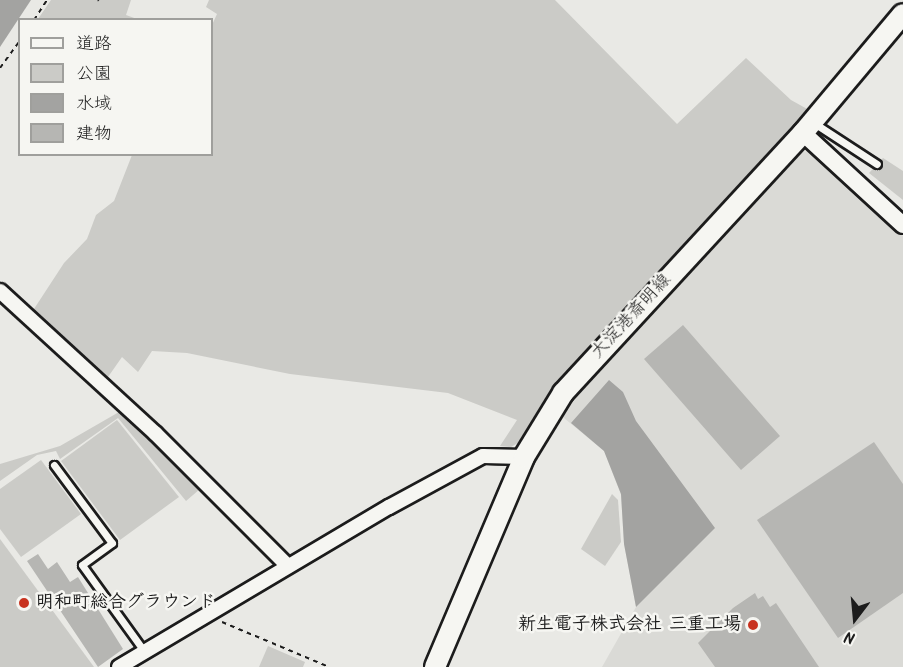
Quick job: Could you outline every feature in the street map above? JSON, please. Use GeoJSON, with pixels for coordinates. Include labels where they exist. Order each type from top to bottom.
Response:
{"type":"FeatureCollection","features":[{"type":"Feature","properties":{"kind":"main road","name":"大淀港斎明線"},"geometry":{"type":"LineString","coordinates":[[435,667],[524,457],[563,393],[807,127],[903,14]]}},
{"type":"Feature","properties":{"kind":"street"},"geometry":{"type":"LineString","coordinates":[[807,127],[903,225]]}},
{"type":"Feature","properties":{"kind":"street"},"geometry":{"type":"LineString","coordinates":[[0,291],[155,433],[288,567]]}},
{"type":"Feature","properties":{"kind":"street"},"geometry":{"type":"LineString","coordinates":[[119,667],[205,615],[483,456],[524,457]]}},
{"type":"Feature","properties":{"kind":"lane"},"geometry":{"type":"LineString","coordinates":[[807,127],[877,164]]}},
{"type":"Feature","properties":{"kind":"lane"},"geometry":{"type":"LineString","coordinates":[[54,465],[112,543],[82,565],[144,651]]}},
{"type":"Feature","properties":{"kind":"path"},"geometry":{"type":"LineString","coordinates":[[35,18],[47,0]]}},
{"type":"Feature","properties":{"kind":"path"},"geometry":{"type":"LineString","coordinates":[[0,68],[18,43]]}},
{"type":"Feature","properties":{"kind":"path"},"geometry":{"type":"LineString","coordinates":[[205,615],[329,667]]}},
{"type":"Feature","properties":{"kind":"shaded area"},"geometry":{"type":"Polygon","coordinates":[[[811,151],[903,236],[903,667],[602,667],[636,607],[624,544],[621,495],[604,451],[558,413],[798,152],[811,151]]]}},
{"type":"Feature","properties":{"kind":"green space"},"geometry":{"type":"Polygon","coordinates":[[[51,0],[131,0],[126,15],[134,18],[39,18],[51,0]]]}},
{"type":"Feature","properties":{"kind":"green space"},"geometry":{"type":"Polygon","coordinates":[[[209,0],[555,0],[677,124],[746,58],[791,100],[809,110],[542,405],[521,441],[511,447],[500,446],[517,420],[448,393],[290,374],[187,353],[152,351],[138,372],[122,357],[108,377],[32,312],[64,263],[87,239],[96,215],[114,201],[132,156],[213,156],[213,23],[217,14],[206,7],[209,0]]]}},
{"type":"Feature","properties":{"kind":"green space"},"geometry":{"type":"Polygon","coordinates":[[[883,158],[903,171],[903,200],[869,173],[883,158]]]}},
{"type":"Feature","properties":{"kind":"green space"},"geometry":{"type":"Polygon","coordinates":[[[119,412],[200,489],[186,501],[118,418],[60,459],[56,451],[37,455],[0,481],[0,464],[60,446],[119,412]]]}},
{"type":"Feature","properties":{"kind":"green space"},"geometry":{"type":"Polygon","coordinates":[[[117,420],[179,497],[120,540],[61,461],[117,420]]]}},
{"type":"Feature","properties":{"kind":"green space"},"geometry":{"type":"Polygon","coordinates":[[[41,460],[81,514],[21,557],[0,529],[0,489],[41,460]]]}},
{"type":"Feature","properties":{"kind":"green space"},"geometry":{"type":"Polygon","coordinates":[[[612,494],[618,500],[621,542],[605,566],[581,549],[612,494]]]}},
{"type":"Feature","properties":{"kind":"green space","name":"明和町総合グラウンド"},"geometry":{"type":"Polygon","coordinates":[[[0,539],[94,667],[0,667],[0,539]]]}},
{"type":"Feature","properties":{"kind":"green space"},"geometry":{"type":"Polygon","coordinates":[[[268,646],[305,662],[303,667],[259,667],[268,646]]]}},
{"type":"Feature","properties":{"kind":"water"},"geometry":{"type":"Polygon","coordinates":[[[0,0],[31,0],[18,18],[0,47],[0,0]]]}},
{"type":"Feature","properties":{"kind":"water"},"geometry":{"type":"Polygon","coordinates":[[[609,380],[623,392],[636,421],[715,528],[636,607],[624,544],[621,494],[604,451],[571,423],[609,380]]]}},
{"type":"Feature","properties":{"kind":"building"},"geometry":{"type":"Polygon","coordinates":[[[683,325],[780,436],[741,470],[644,359],[683,325]]]}},
{"type":"Feature","properties":{"kind":"building"},"geometry":{"type":"Polygon","coordinates":[[[874,442],[903,484],[903,593],[838,638],[757,520],[874,442]]]}},
{"type":"Feature","properties":{"kind":"building"},"geometry":{"type":"Polygon","coordinates":[[[38,554],[48,569],[57,562],[70,582],[78,577],[123,649],[98,667],[27,561],[38,554]]]}},
{"type":"Feature","properties":{"kind":"building","name":"新生電子株式会社 三重工場"},"geometry":{"type":"Polygon","coordinates":[[[755,593],[758,599],[763,596],[770,607],[776,603],[819,667],[715,667],[698,643],[733,608],[755,593]]]}},
{"type":"Feature","properties":{"kind":"place","name":"明和町総合グラウンド"},"geometry":{"type":"Point","coordinates":[24,603]}},
{"type":"Feature","properties":{"kind":"place","name":"新生電子株式会社 三重工場"},"geometry":{"type":"Point","coordinates":[753,625]}}]}
